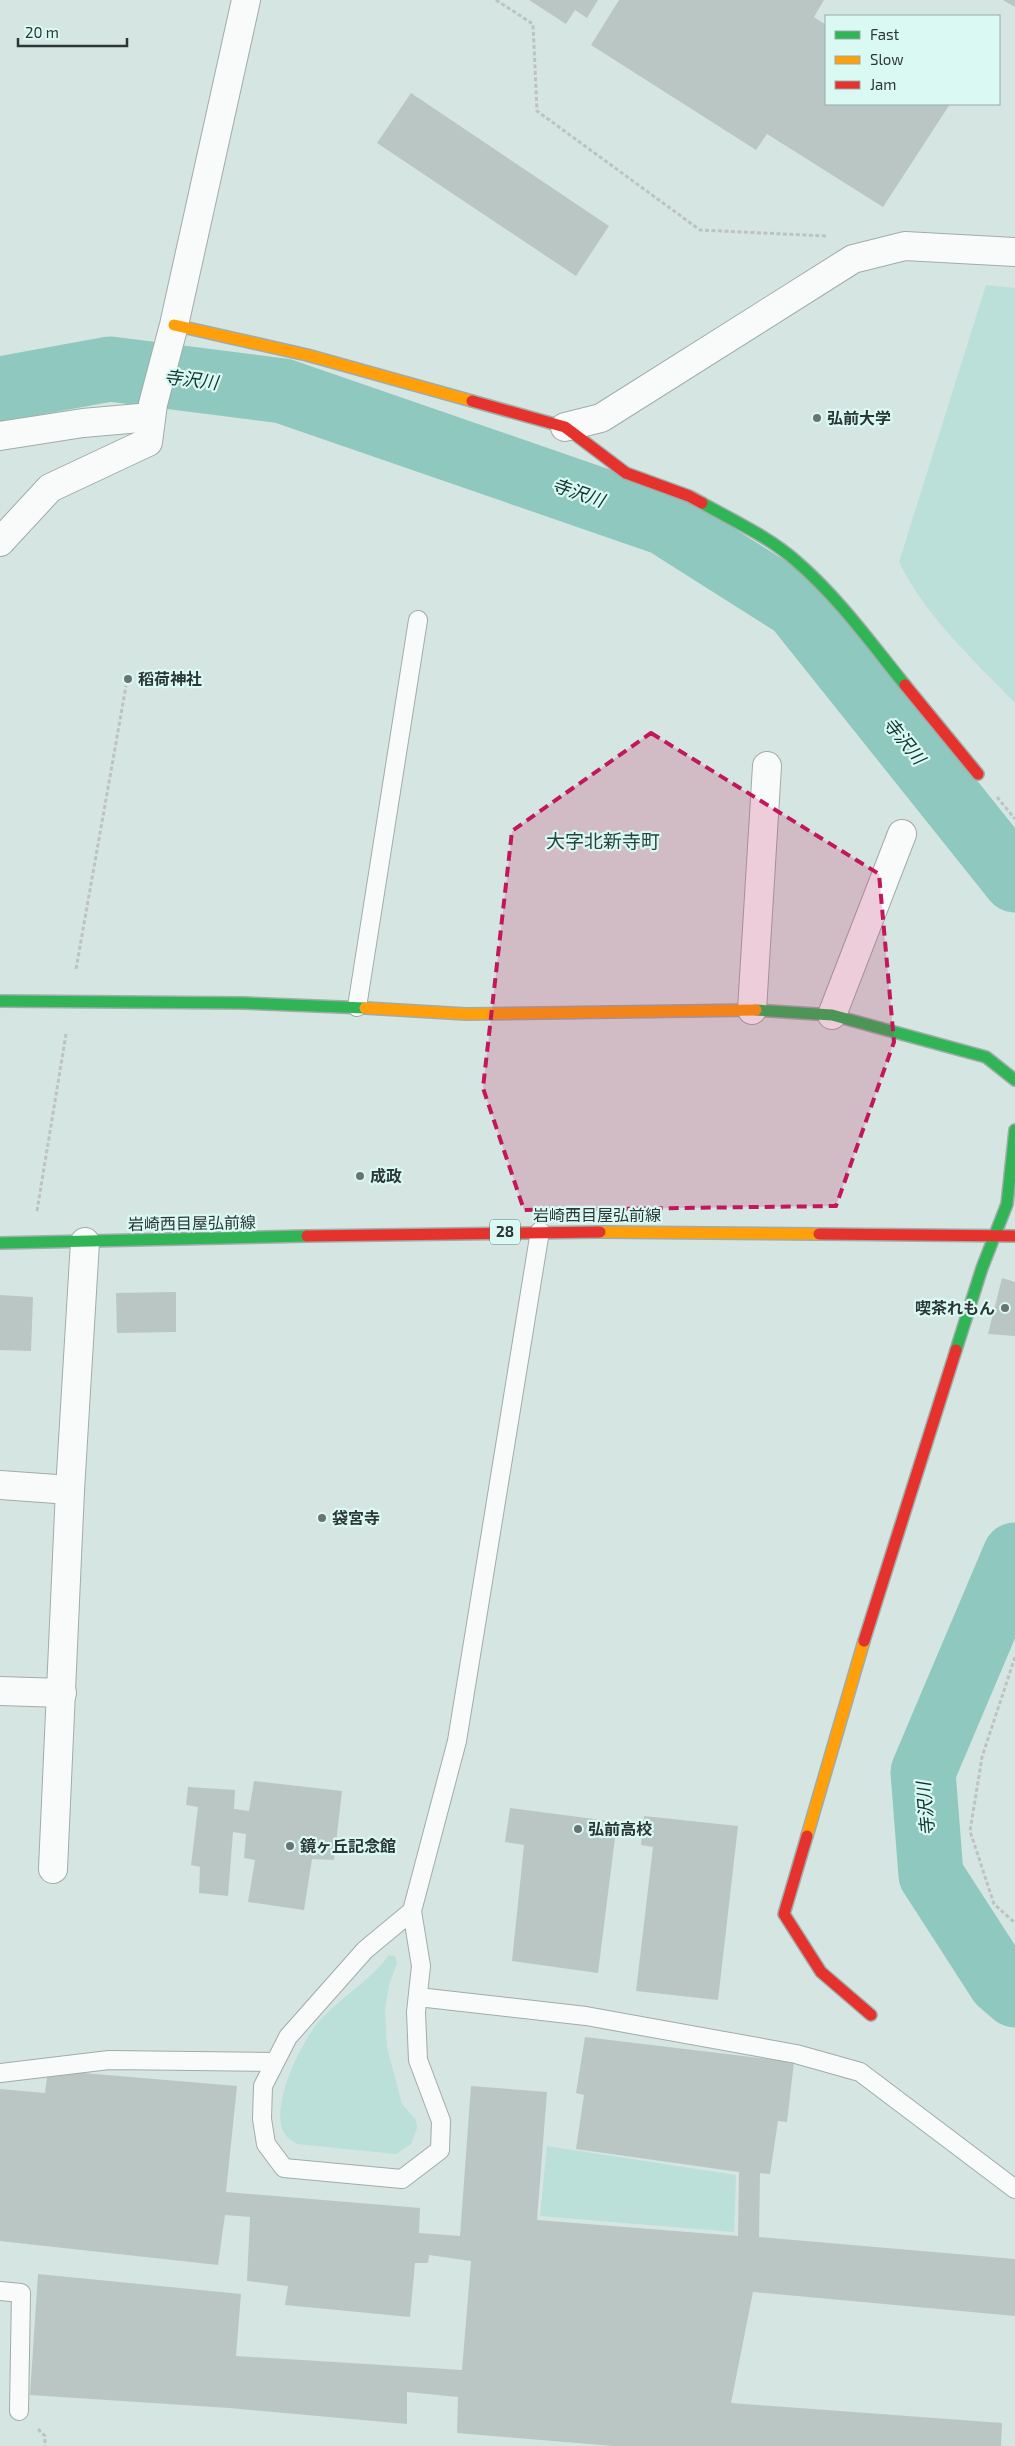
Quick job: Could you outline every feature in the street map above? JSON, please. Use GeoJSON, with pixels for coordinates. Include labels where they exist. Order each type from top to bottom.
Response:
{"type":"FeatureCollection","features":[{"type":"Feature","properties":{"kind":"street"},"geometry":{"type":"LineString","coordinates":[[0,542],[50,488],[148,442],[152,410],[174,325],[246,0]]}},
{"type":"Feature","properties":{"kind":"street"},"geometry":{"type":"LineString","coordinates":[[564,427],[601,418],[853,259],[905,246],[1015,252]]}},
{"type":"Feature","properties":{"kind":"street"},"geometry":{"type":"LineString","coordinates":[[174,325],[306,355],[564,427],[626,473],[689,496],[754,532],[796,561],[843,608],[978,774]]}},
{"type":"Feature","properties":{"kind":"street"},"geometry":{"type":"LineString","coordinates":[[0,436],[152,410]]}},
{"type":"Feature","properties":{"kind":"street"},"geometry":{"type":"LineString","coordinates":[[752,1010],[768,766]]}},
{"type":"Feature","properties":{"kind":"street"},"geometry":{"type":"LineString","coordinates":[[832,1015],[902,834]]}},
{"type":"Feature","properties":{"kind":"street"},"geometry":{"type":"LineString","coordinates":[[0,1001],[244,1003],[466,1014],[752,1010],[832,1015],[986,1057],[1015,1080]]}},
{"type":"Feature","properties":{"kind":"street"},"geometry":{"type":"LineString","coordinates":[[870,2015],[821,1972],[784,1914],[878,1595],[994,1236],[1007,1204],[1015,1130]]}},
{"type":"Feature","properties":{"kind":"street","name":"岩崎西目屋弘前線"},"geometry":{"type":"LineString","coordinates":[[0,1243],[540,1231],[1013,1236]]}},
{"type":"Feature","properties":{"kind":"street"},"geometry":{"type":"LineString","coordinates":[[53,1869],[70,1490],[85,1242]]}},
{"type":"Feature","properties":{"kind":"street"},"geometry":{"type":"LineString","coordinates":[[0,1486],[70,1490]]}},
{"type":"Feature","properties":{"kind":"street"},"geometry":{"type":"LineString","coordinates":[[0,1691],[62,1693]]}},
{"type":"Feature","properties":{"kind":"lane"},"geometry":{"type":"LineString","coordinates":[[357,1008],[418,620]]}},
{"type":"Feature","properties":{"kind":"lane"},"geometry":{"type":"LineString","coordinates":[[412,1911],[365,1950],[288,2037],[263,2086],[262,2119],[266,2144],[284,2168],[402,2179],[440,2150],[441,2122],[418,2060],[416,2012],[421,1966],[412,1911],[457,1741],[540,1231]]}},
{"type":"Feature","properties":{"kind":"lane"},"geometry":{"type":"LineString","coordinates":[[418,1997],[586,2016],[796,2054],[860,2072],[1015,2189]]}},
{"type":"Feature","properties":{"kind":"lane"},"geometry":{"type":"LineString","coordinates":[[0,2073],[109,2060],[275,2062]]}},
{"type":"Feature","properties":{"kind":"lane"},"geometry":{"type":"LineString","coordinates":[[0,2291],[22,2293],[19,2411]]}},
{"type":"Feature","properties":{"kind":"path"},"geometry":{"type":"LineString","coordinates":[[496,0],[533,24],[537,111],[700,230],[829,236]]}},
{"type":"Feature","properties":{"kind":"path"},"geometry":{"type":"LineString","coordinates":[[36,1217],[71,1001],[126,686]]}},
{"type":"Feature","properties":{"kind":"path"},"geometry":{"type":"LineString","coordinates":[[1015,1657],[982,1756],[970,1831],[994,1904],[1015,1923]]}},
{"type":"Feature","properties":{"kind":"highlighted area"},"geometry":{"type":"Polygon","coordinates":[[[651,733],[879,874],[894,1042],[836,1206],[524,1210],[483,1088],[512,831],[651,733]]]}},
{"type":"Feature","properties":{"kind":"green space"},"geometry":{"type":"Polygon","coordinates":[[[986,285],[1015,288],[1015,703],[936,619],[910,582],[899,562],[986,285]]]}},
{"type":"Feature","properties":{"kind":"green space"},"geometry":{"type":"Polygon","coordinates":[[[389,1955],[395,1956],[397,1963],[389,1985],[385,2009],[387,2047],[402,2104],[416,2120],[417,2128],[411,2144],[396,2154],[297,2144],[284,2133],[280,2119],[281,2104],[290,2072],[306,2041],[322,2018],[374,1972],[389,1955]]]}},
{"type":"Feature","properties":{"kind":"green space"},"geometry":{"type":"Polygon","coordinates":[[[547,2146],[736,2175],[734,2232],[540,2216],[547,2146]]]}},
{"type":"Feature","properties":{"kind":"building"},"geometry":{"type":"Polygon","coordinates":[[[529,0],[598,0],[587,18],[575,10],[566,24],[529,0]]]}},
{"type":"Feature","properties":{"kind":"building"},"geometry":{"type":"Polygon","coordinates":[[[619,0],[824,0],[814,17],[825,24],[825,105],[949,105],[883,207],[767,134],[756,150],[591,45],[619,0]]]}},
{"type":"Feature","properties":{"kind":"building"},"geometry":{"type":"Polygon","coordinates":[[[1003,0],[1015,0],[1015,7],[1003,0]]]}},
{"type":"Feature","properties":{"kind":"building"},"geometry":{"type":"Polygon","coordinates":[[[411,93],[609,226],[576,276],[377,143],[411,93]]]}},
{"type":"Feature","properties":{"kind":"building","name":"喫茶れもん"},"geometry":{"type":"Polygon","coordinates":[[[1002,1278],[1015,1282],[1015,1336],[988,1334],[1002,1278]]]}},
{"type":"Feature","properties":{"kind":"building"},"geometry":{"type":"Polygon","coordinates":[[[176,1292],[176,1332],[117,1333],[116,1293],[176,1292]]]}},
{"type":"Feature","properties":{"kind":"building"},"geometry":{"type":"Polygon","coordinates":[[[0,1295],[33,1297],[31,1351],[0,1350],[0,1295]]]}},
{"type":"Feature","properties":{"kind":"building","name":"鏡ヶ丘記念館"},"geometry":{"type":"Polygon","coordinates":[[[254,1781],[342,1791],[334,1860],[312,1859],[304,1910],[248,1902],[255,1860],[244,1858],[246,1834],[233,1832],[228,1896],[199,1893],[200,1867],[191,1865],[198,1807],[186,1805],[188,1787],[235,1790],[234,1809],[249,1811],[254,1781]]]}},
{"type":"Feature","properties":{"kind":"building"},"geometry":{"type":"Polygon","coordinates":[[[510,1808],[617,1822],[598,1973],[512,1961],[524,1845],[505,1842],[510,1808]]]}},
{"type":"Feature","properties":{"kind":"building"},"geometry":{"type":"Polygon","coordinates":[[[644,1816],[738,1826],[718,2000],[636,1991],[653,1847],[641,1845],[644,1816]]]}},
{"type":"Feature","properties":{"kind":"building"},"geometry":{"type":"Polygon","coordinates":[[[585,2037],[794,2062],[787,2122],[778,2121],[770,2174],[760,2173],[759,2237],[1015,2259],[1015,2316],[753,2292],[731,2403],[1002,2423],[1001,2446],[613,2446],[457,2433],[458,2397],[407,2392],[407,2424],[229,2408],[30,2395],[38,2274],[241,2294],[236,2356],[462,2370],[471,2261],[429,2255],[428,2263],[415,2263],[410,2317],[285,2305],[288,2286],[247,2281],[250,2217],[225,2215],[218,2265],[0,2241],[0,2089],[45,2093],[48,2070],[237,2086],[226,2192],[420,2208],[419,2233],[460,2236],[471,2086],[547,2092],[537,2220],[738,2236],[739,2172],[576,2149],[584,2095],[576,2093],[585,2037]]]}},
{"type":"Feature","properties":{"kind":"waterway","name":"寺沢川"},"geometry":{"type":"LineString","coordinates":[[0,389],[110,369],[283,391],[665,523],[796,606],[1015,880]]}},
{"type":"Feature","properties":{"kind":"waterway","name":"寺沢川"},"geometry":{"type":"LineString","coordinates":[[1015,1555],[923,1772],[931,1875],[1000,1982],[1015,1995]]}},
{"type":"Feature","properties":{"kind":"traffic: fast"},"geometry":{"type":"LineString","coordinates":[[702,503],[786,552],[840,605],[905,685]]}},
{"type":"Feature","properties":{"kind":"traffic: fast"},"geometry":{"type":"LineString","coordinates":[[0,1001],[244,1003],[365,1008]]}},
{"type":"Feature","properties":{"kind":"traffic: fast"},"geometry":{"type":"LineString","coordinates":[[756,1010],[832,1015],[986,1057],[1015,1080]]}},
{"type":"Feature","properties":{"kind":"traffic: fast"},"geometry":{"type":"LineString","coordinates":[[956,1350],[982,1268],[1007,1204],[1015,1130]]}},
{"type":"Feature","properties":{"kind":"traffic: fast"},"geometry":{"type":"LineString","coordinates":[[0,1243],[307,1236]]}},
{"type":"Feature","properties":{"kind":"traffic: slow"},"geometry":{"type":"LineString","coordinates":[[174,325],[307,355],[472,401]]}},
{"type":"Feature","properties":{"kind":"traffic: slow"},"geometry":{"type":"LineString","coordinates":[[365,1008],[466,1014],[756,1010]]}},
{"type":"Feature","properties":{"kind":"traffic: slow"},"geometry":{"type":"LineString","coordinates":[[600,1232],[819,1234]]}},
{"type":"Feature","properties":{"kind":"traffic: slow"},"geometry":{"type":"LineString","coordinates":[[807,1836],[864,1641]]}},
{"type":"Feature","properties":{"kind":"traffic: jam"},"geometry":{"type":"LineString","coordinates":[[472,401],[565,427],[626,473],[689,496],[702,503]]}},
{"type":"Feature","properties":{"kind":"traffic: jam"},"geometry":{"type":"LineString","coordinates":[[905,685],[978,774]]}},
{"type":"Feature","properties":{"kind":"traffic: jam"},"geometry":{"type":"LineString","coordinates":[[307,1236],[600,1232]]}},
{"type":"Feature","properties":{"kind":"traffic: jam"},"geometry":{"type":"LineString","coordinates":[[819,1234],[1015,1236]]}},
{"type":"Feature","properties":{"kind":"traffic: jam"},"geometry":{"type":"LineString","coordinates":[[864,1641],[956,1350]]}},
{"type":"Feature","properties":{"kind":"traffic: jam"},"geometry":{"type":"LineString","coordinates":[[807,1836],[784,1914],[821,1972],[871,2015]]}},
{"type":"Feature","properties":{"kind":"place","name":"弘前大学"},"geometry":{"type":"Point","coordinates":[817,418]}},
{"type":"Feature","properties":{"kind":"place","name":"稻荷神社"},"geometry":{"type":"Point","coordinates":[128,679]}},
{"type":"Feature","properties":{"kind":"place","name":"成政"},"geometry":{"type":"Point","coordinates":[360,1176]}},
{"type":"Feature","properties":{"kind":"place","name":"喫茶れもん"},"geometry":{"type":"Point","coordinates":[1005,1308]}},
{"type":"Feature","properties":{"kind":"place","name":"袋宮寺"},"geometry":{"type":"Point","coordinates":[322,1518]}},
{"type":"Feature","properties":{"kind":"place","name":"弘前高校"},"geometry":{"type":"Point","coordinates":[578,1829]}},
{"type":"Feature","properties":{"kind":"place","name":"鏡ヶ丘記念館"},"geometry":{"type":"Point","coordinates":[290,1846]}},
{"type":"Feature","properties":{"kind":"district","name":"大字北新寺町"},"geometry":{"type":"Point","coordinates":[603,841]}}]}
